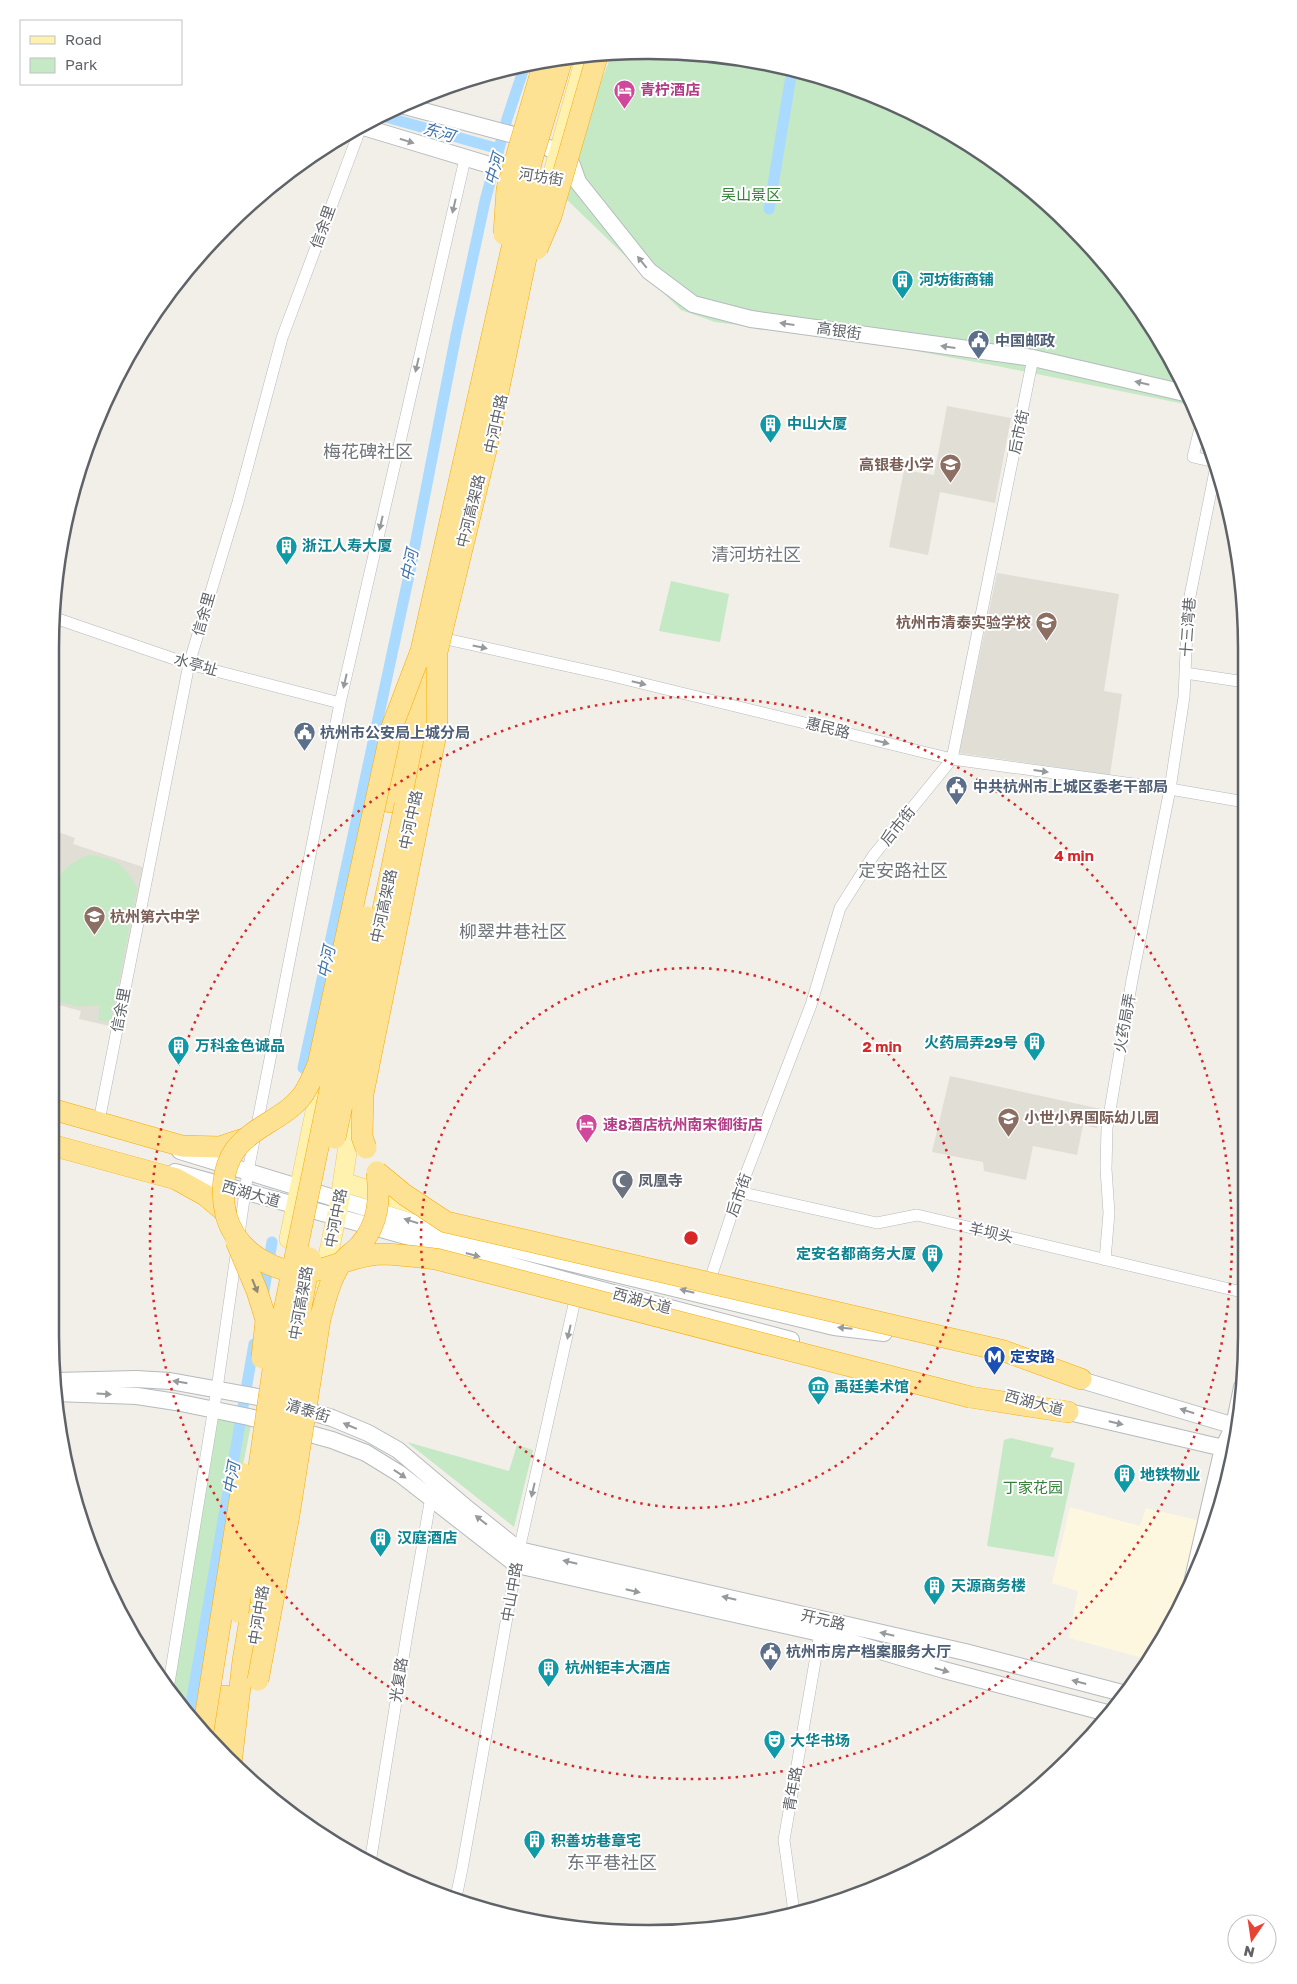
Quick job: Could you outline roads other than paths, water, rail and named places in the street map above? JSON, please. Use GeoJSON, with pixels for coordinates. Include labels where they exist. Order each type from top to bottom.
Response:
{"type":"FeatureCollection","features":[{"type":"Feature","properties":{"kind":"highway"},"geometry":{"type":"LineString","coordinates":[[509,299],[551,216],[596,62]]}},
{"type":"Feature","properties":{"kind":"highway","name":"中河高架路"},"geometry":{"type":"LineString","coordinates":[[509,299],[574,64]]}},
{"type":"Feature","properties":{"kind":"highway","name":"中河高架路"},"geometry":{"type":"LineString","coordinates":[[219,1740],[276,1349],[430,644],[486,450],[532,159],[560,66]]}},
{"type":"Feature","properties":{"kind":"highway"},"geometry":{"type":"LineString","coordinates":[[509,299],[507,189],[542,69]]}},
{"type":"Feature","properties":{"kind":"highway"},"geometry":{"type":"LineString","coordinates":[[204,1723],[266,1320],[257,1291],[227,1219],[222,1200],[224,1175],[234,1151],[252,1132],[274,1119],[302,1096],[318,1065],[392,727],[430,644]]}},
{"type":"Feature","properties":{"kind":"highway"},"geometry":{"type":"LineString","coordinates":[[238,1759],[258,1680],[289,1515],[320,1319],[328,1291],[342,1261],[361,1244],[374,1222],[380,1197],[377,1172],[362,1137],[363,1094],[437,729],[430,644]]}},
{"type":"Feature","properties":{"kind":"highway","name":"中河高架路"},"geometry":{"type":"LineString","coordinates":[[232,1754],[243,1662],[270,1510],[296,1334],[430,644]]}},
{"type":"Feature","properties":{"kind":"highway"},"geometry":{"type":"LineString","coordinates":[[59,1111],[182,1146],[220,1147],[247,1138]]}},
{"type":"Feature","properties":{"kind":"highway"},"geometry":{"type":"LineString","coordinates":[[274,1119],[300,1115],[325,1118],[348,1130],[366,1148]]}},
{"type":"Feature","properties":{"kind":"highway"},"geometry":{"type":"LineString","coordinates":[[59,1147],[176,1180],[205,1195],[227,1219],[244,1247],[265,1263],[290,1271],[316,1270],[342,1261],[379,1254],[436,1258],[970,1397],[1068,1412]]}},
{"type":"Feature","properties":{"kind":"highway"},"geometry":{"type":"LineString","coordinates":[[377,1172],[405,1195],[446,1222],[1004,1351],[1081,1379]]}},
{"type":"Feature","properties":{"kind":"main road","name":"中河中路"},"geometry":{"type":"LineString","coordinates":[[208,1728],[246,1510],[254,1418],[294,1206],[369,866],[430,644],[549,181],[584,63]]}},
{"type":"Feature","properties":{"kind":"main road","name":"中河中路"},"geometry":{"type":"LineString","coordinates":[[237,1759],[245,1701],[295,1406],[340,1200],[353,1106],[430,644],[512,172],[522,138],[551,67]]}},
{"type":"Feature","properties":{"kind":"main road"},"geometry":{"type":"LineString","coordinates":[[340,1200],[573,1254],[582,1266]]}},
{"type":"Feature","properties":{"kind":"street","name":"河坊街"},"geometry":{"type":"LineString","coordinates":[[413,108],[522,138],[557,152]]}},
{"type":"Feature","properties":{"kind":"street","name":"河坊街"},"geometry":{"type":"LineString","coordinates":[[369,130],[512,172],[549,181],[578,182]]}},
{"type":"Feature","properties":{"kind":"street","name":"信余里"},"geometry":{"type":"LineString","coordinates":[[100,1116],[190,664],[238,502],[282,338],[356,137]]}},
{"type":"Feature","properties":{"kind":"street","name":"高银街"},"geometry":{"type":"LineString","coordinates":[[557,152],[572,166],[578,182],[649,271],[693,304],[751,319],[1034,358],[1179,392]]}},
{"type":"Feature","properties":{"kind":"street"},"geometry":{"type":"LineString","coordinates":[[170,1679],[222,1390],[248,1171],[340,703],[467,160]]}},
{"type":"Feature","properties":{"kind":"street","name":"后市街"},"geometry":{"type":"LineString","coordinates":[[710,1280],[739,1192],[811,1005],[840,908],[873,856],[952,759],[1034,358]]}},
{"type":"Feature","properties":{"kind":"street"},"geometry":{"type":"LineString","coordinates":[[1198,437],[1194,457],[1207,460]]}},
{"type":"Feature","properties":{"kind":"street","name":"十三湾巷"},"geometry":{"type":"LineString","coordinates":[[1170,789],[1184,696],[1188,606],[1213,480]]}},
{"type":"Feature","properties":{"kind":"street","name":"水亭址"},"geometry":{"type":"LineString","coordinates":[[60,620],[190,664],[340,703]]}},
{"type":"Feature","properties":{"kind":"street","name":"惠民路"},"geometry":{"type":"LineString","coordinates":[[430,644],[627,680],[952,759],[1170,789],[1238,801]]}},
{"type":"Feature","properties":{"kind":"street"},"geometry":{"type":"LineString","coordinates":[[1185,673],[1238,681]]}},
{"type":"Feature","properties":{"kind":"street","name":"火药局弄"},"geometry":{"type":"LineString","coordinates":[[1105,1260],[1109,1213],[1106,1169],[1107,1128],[1132,980],[1170,789]]}},
{"type":"Feature","properties":{"kind":"street","name":"西湖大道"},"geometry":{"type":"LineString","coordinates":[[59,1116],[340,1200],[579,1284],[1068,1412],[1227,1449]]}},
{"type":"Feature","properties":{"kind":"street","name":"西湖大道"},"geometry":{"type":"LineString","coordinates":[[59,1140],[294,1206],[340,1200]]}},
{"type":"Feature","properties":{"kind":"street","name":"羊坝头"},"geometry":{"type":"LineString","coordinates":[[739,1192],[877,1223],[917,1216],[1238,1291]]}},
{"type":"Feature","properties":{"kind":"street"},"geometry":{"type":"LineString","coordinates":[[582,1266],[834,1327],[872,1330],[1081,1379],[1231,1426]]}},
{"type":"Feature","properties":{"kind":"street","name":"中山中路"},"geometry":{"type":"LineString","coordinates":[[456,1893],[518,1557],[579,1284]]}},
{"type":"Feature","properties":{"kind":"street","name":"清泰街"},"geometry":{"type":"LineString","coordinates":[[61,1381],[136,1379],[170,1381],[258,1397],[332,1418],[368,1433],[398,1450],[469,1510],[518,1557]]}},
{"type":"Feature","properties":{"kind":"street","name":"清泰街"},"geometry":{"type":"LineString","coordinates":[[62,1393],[137,1396],[218,1410],[332,1440],[366,1453],[400,1474],[518,1557]]}},
{"type":"Feature","properties":{"kind":"street"},"geometry":{"type":"LineString","coordinates":[[1213,1505],[1223,1469]]}},
{"type":"Feature","properties":{"kind":"street","name":"光复路"},"geometry":{"type":"LineString","coordinates":[[371,1855],[431,1496]]}},
{"type":"Feature","properties":{"kind":"street","name":"开元路"},"geometry":{"type":"LineString","coordinates":[[518,1557],[820,1633],[944,1670],[1102,1712]]}},
{"type":"Feature","properties":{"kind":"street","name":"开元路"},"geometry":{"type":"LineString","coordinates":[[518,1557],[965,1652],[1118,1692]]}},
{"type":"Feature","properties":{"kind":"street","name":"青年路"},"geometry":{"type":"LineString","coordinates":[[793,1907],[784,1840],[820,1633]]}},
{"type":"Feature","properties":{"kind":"waterway","name":"中河"},"geometry":{"type":"LineString","coordinates":[[303,1068],[412,561],[456,335],[485,201],[507,119],[522,73]]}},
{"type":"Feature","properties":{"kind":"waterway"},"geometry":{"type":"LineString","coordinates":[[769,209],[791,77]]}},
{"type":"Feature","properties":{"kind":"waterway","name":"东河"},"geometry":{"type":"LineString","coordinates":[[391,118],[499,149]]}},
{"type":"Feature","properties":{"kind":"waterway","name":"中河"},"geometry":{"type":"LineString","coordinates":[[263,1297],[272,1242]]}},
{"type":"Feature","properties":{"kind":"waterway","name":"中河"},"geometry":{"type":"LineString","coordinates":[[190,1706],[254,1344]]}},
{"type":"Feature","properties":{"kind":"place","name":"青柠酒店"},"geometry":{"type":"Point","coordinates":[624,109]}},
{"type":"Feature","properties":{"kind":"place","name":"河坊街商铺"},"geometry":{"type":"Point","coordinates":[903,299]}},
{"type":"Feature","properties":{"kind":"place","name":"中国邮政"},"geometry":{"type":"Point","coordinates":[979,360]}},
{"type":"Feature","properties":{"kind":"place","name":"中山大厦"},"geometry":{"type":"Point","coordinates":[771,443]}},
{"type":"Feature","properties":{"kind":"place","name":"高银巷小学"},"geometry":{"type":"Point","coordinates":[950,484]}},
{"type":"Feature","properties":{"kind":"place","name":"浙江人寿大厦"},"geometry":{"type":"Point","coordinates":[286,565]}},
{"type":"Feature","properties":{"kind":"place","name":"杭州市清泰实验学校"},"geometry":{"type":"Point","coordinates":[1047,642]}},
{"type":"Feature","properties":{"kind":"place","name":"杭州市公安局上城分局"},"geometry":{"type":"Point","coordinates":[304,752]}},
{"type":"Feature","properties":{"kind":"place","name":"中共杭州市上城区委老干部局"},"geometry":{"type":"Point","coordinates":[957,806]}},
{"type":"Feature","properties":{"kind":"place","name":"杭州第六中学"},"geometry":{"type":"Point","coordinates":[94,936]}},
{"type":"Feature","properties":{"kind":"place","name":"火药局弄29号"},"geometry":{"type":"Point","coordinates":[1034,1062]}},
{"type":"Feature","properties":{"kind":"place","name":"万科金色诚品"},"geometry":{"type":"Point","coordinates":[179,1065]}},
{"type":"Feature","properties":{"kind":"place","name":"小世小界国际幼儿园"},"geometry":{"type":"Point","coordinates":[1008,1137]}},
{"type":"Feature","properties":{"kind":"place","name":"速8酒店杭州南宋御街店"},"geometry":{"type":"Point","coordinates":[587,1144]}},
{"type":"Feature","properties":{"kind":"place","name":"凤凰寺"},"geometry":{"type":"Point","coordinates":[622,1200]}},
{"type":"Feature","properties":{"kind":"place","name":"定安名都商务大厦"},"geometry":{"type":"Point","coordinates":[932,1273]}},
{"type":"Feature","properties":{"kind":"place","name":"定安路"},"geometry":{"type":"Point","coordinates":[994,1376]}},
{"type":"Feature","properties":{"kind":"place","name":"禹廷美术馆"},"geometry":{"type":"Point","coordinates":[818,1406]}},
{"type":"Feature","properties":{"kind":"place","name":"地铁物业"},"geometry":{"type":"Point","coordinates":[1124,1494]}},
{"type":"Feature","properties":{"kind":"place","name":"汉庭酒店"},"geometry":{"type":"Point","coordinates":[381,1557]}},
{"type":"Feature","properties":{"kind":"place","name":"天源商务楼"},"geometry":{"type":"Point","coordinates":[935,1605]}},
{"type":"Feature","properties":{"kind":"place","name":"杭州市房产档案服务大厅"},"geometry":{"type":"Point","coordinates":[770,1671]}},
{"type":"Feature","properties":{"kind":"place","name":"杭州钜丰大酒店"},"geometry":{"type":"Point","coordinates":[549,1687]}},
{"type":"Feature","properties":{"kind":"place","name":"大华书场"},"geometry":{"type":"Point","coordinates":[774,1760]}},
{"type":"Feature","properties":{"kind":"place","name":"积善坊巷章宅"},"geometry":{"type":"Point","coordinates":[535,1860]}},
{"type":"Feature","properties":{"kind":"district","name":"梅花碑社区"},"geometry":{"type":"Point","coordinates":[368,452]}},
{"type":"Feature","properties":{"kind":"district","name":"清河坊社区"},"geometry":{"type":"Point","coordinates":[756,555]}},
{"type":"Feature","properties":{"kind":"district","name":"定安路社区"},"geometry":{"type":"Point","coordinates":[903,871]}},
{"type":"Feature","properties":{"kind":"district","name":"柳翠井巷社区"},"geometry":{"type":"Point","coordinates":[513,932]}},
{"type":"Feature","properties":{"kind":"district","name":"东平巷社区"},"geometry":{"type":"Point","coordinates":[612,1863]}},
{"type":"Feature","properties":{"kind":"park label","name":"吴山景区"},"geometry":{"type":"Point","coordinates":[751,195]}},
{"type":"Feature","properties":{"kind":"park label","name":"丁家花园"},"geometry":{"type":"Point","coordinates":[1033,1488]}}]}
